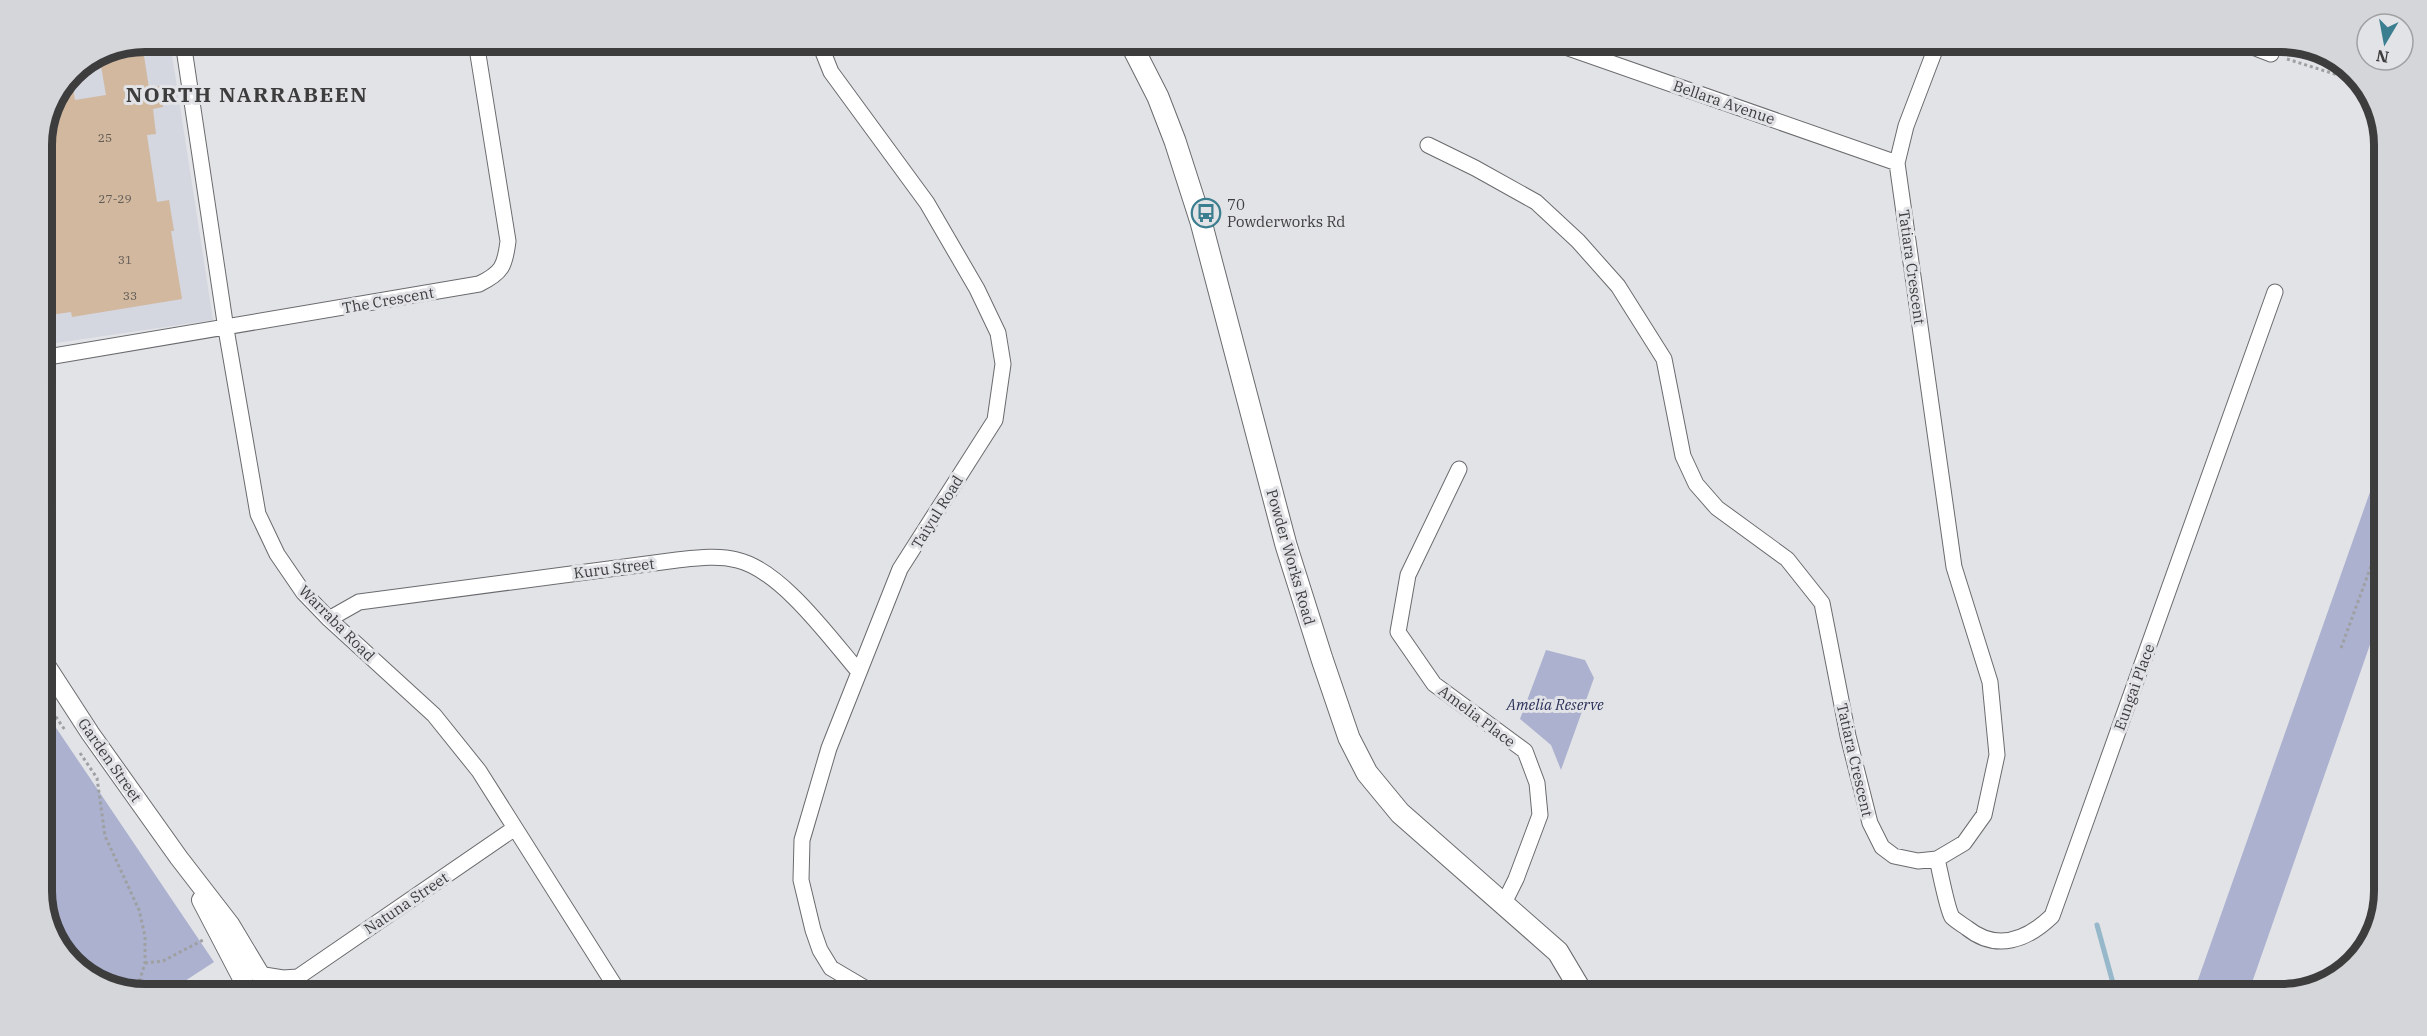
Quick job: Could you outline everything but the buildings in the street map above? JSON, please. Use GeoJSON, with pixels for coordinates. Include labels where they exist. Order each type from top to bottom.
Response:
{"type":"FeatureCollection","features":[{"type":"Feature","properties":{"kind":"main road","name":"Powder Works Road"},"geometry":{"type":"LineString","coordinates":[[1135,52],[1158,97],[1198,212],[1286,545],[1349,738],[1367,773],[1400,813],[1558,952],[1577,984]]}},
{"type":"Feature","properties":{"kind":"street","name":"Warraba Road"},"geometry":{"type":"LineString","coordinates":[[184,52],[225,329],[258,514],[283,564],[303,592],[329,619],[434,715],[479,771],[614,984]]}},
{"type":"Feature","properties":{"kind":"street","name":"The Crescent"},"geometry":{"type":"LineString","coordinates":[[53,356],[225,329],[479,284],[493,278],[505,260],[508,241],[478,52]]}},
{"type":"Feature","properties":{"kind":"street","name":"Taiyul Road"},"geometry":{"type":"LineString","coordinates":[[823,52],[831,72],[927,203],[977,289],[998,333],[1003,364],[995,420],[900,569],[829,748],[802,840],[801,880],[820,950],[831,968],[858,984]]}},
{"type":"Feature","properties":{"kind":"street","name":"Bellara Avenue"},"geometry":{"type":"LineString","coordinates":[[1580,52],[1897,163]]}},
{"type":"Feature","properties":{"kind":"street","name":"Tatiara Crescent"},"geometry":{"type":"LineString","coordinates":[[1428,145],[1476,168],[1536,202],[1578,241],[1618,286],[1664,359],[1683,456],[1696,484],[1717,508],[1787,559],[1822,603],[1848,736],[1870,823],[1882,847],[1894,856],[1917,861],[1937,859],[1964,843],[1984,814],[1997,755],[1990,682],[1954,567],[1897,163],[1906,126],[1934,52]]}},
{"type":"Feature","properties":{"kind":"street"},"geometry":{"type":"LineString","coordinates":[[2266,52],[2271,54]]}},
{"type":"Feature","properties":{"kind":"street","name":"Eungai Place"},"geometry":{"type":"LineString","coordinates":[[1937,859],[1952,916],[1977,936],[1999,941],[2020,939],[2037,931],[2052,916],[2275,292]]}},
{"type":"Feature","properties":{"kind":"street","name":"Amelia Place"},"geometry":{"type":"LineString","coordinates":[[1459,469],[1408,575],[1398,632],[1434,684],[1525,751],[1537,783],[1540,815],[1516,879],[1504,903]]}},
{"type":"Feature","properties":{"kind":"street","name":"Kuru Street"},"geometry":{"type":"LineString","coordinates":[[329,619],[359,602],[703,557],[737,560],[762,571],[794,597],[859,672]]}},
{"type":"Feature","properties":{"kind":"street","name":"Garden Street"},"geometry":{"type":"LineString","coordinates":[[53,676],[90,733],[179,858],[230,924],[265,984]]}},
{"type":"Feature","properties":{"kind":"street","name":"Natuna Street"},"geometry":{"type":"LineString","coordinates":[[293,984],[298,977],[515,828]]}},
{"type":"Feature","properties":{"kind":"street","name":"Garden Street"},"geometry":{"type":"LineString","coordinates":[[179,858],[245,984]]}},
{"type":"Feature","properties":{"kind":"street"},"geometry":{"type":"LineString","coordinates":[[258,974],[283,978],[298,977]]}},
{"type":"Feature","properties":{"kind":"path"},"geometry":{"type":"LineString","coordinates":[[2271,54],[2343,77]]}},
{"type":"Feature","properties":{"kind":"path"},"geometry":{"type":"LineString","coordinates":[[2341,648],[2374,557]]}},
{"type":"Feature","properties":{"kind":"path"},"geometry":{"type":"LineString","coordinates":[[53,714],[66,733]]}},
{"type":"Feature","properties":{"kind":"path"},"geometry":{"type":"LineString","coordinates":[[79,751],[97,778],[105,836],[139,910],[145,936],[145,963],[139,983]]}},
{"type":"Feature","properties":{"kind":"path"},"geometry":{"type":"LineString","coordinates":[[145,963],[163,961],[217,932]]}},
{"type":"Feature","properties":{"kind":"shaded area"},"geometry":{"type":"Polygon","coordinates":[[[146,52],[172,52],[213,320],[53,343],[53,140],[56,122],[62,104],[84,76],[99,65],[116,57],[146,52]]]}},
{"type":"Feature","properties":{"kind":"green space"},"geometry":{"type":"Polygon","coordinates":[[[2374,481],[2374,633],[2251,984],[2197,984],[2374,481]]]}},
{"type":"Feature","properties":{"kind":"green space","name":"Amelia Reserve"},"geometry":{"type":"Polygon","coordinates":[[[1546,650],[1585,660],[1594,678],[1561,770],[1551,745],[1520,719],[1546,650]]]}},
{"type":"Feature","properties":{"kind":"green space"},"geometry":{"type":"Polygon","coordinates":[[[53,723],[214,962],[180,984],[127,982],[99,971],[89,964],[65,937],[54,909],[53,896],[53,723]]]}},
{"type":"Feature","properties":{"kind":"waterway"},"geometry":{"type":"LineString","coordinates":[[2097,925],[2113,984]]}},
{"type":"Feature","properties":{"kind":"place","name":"70 Powderworks Rd"},"geometry":{"type":"Point","coordinates":[1206,213]}},
{"type":"Feature","properties":{"kind":"district","name":"NORTH NARRABEEN"},"geometry":{"type":"Point","coordinates":[247,94]}}]}
